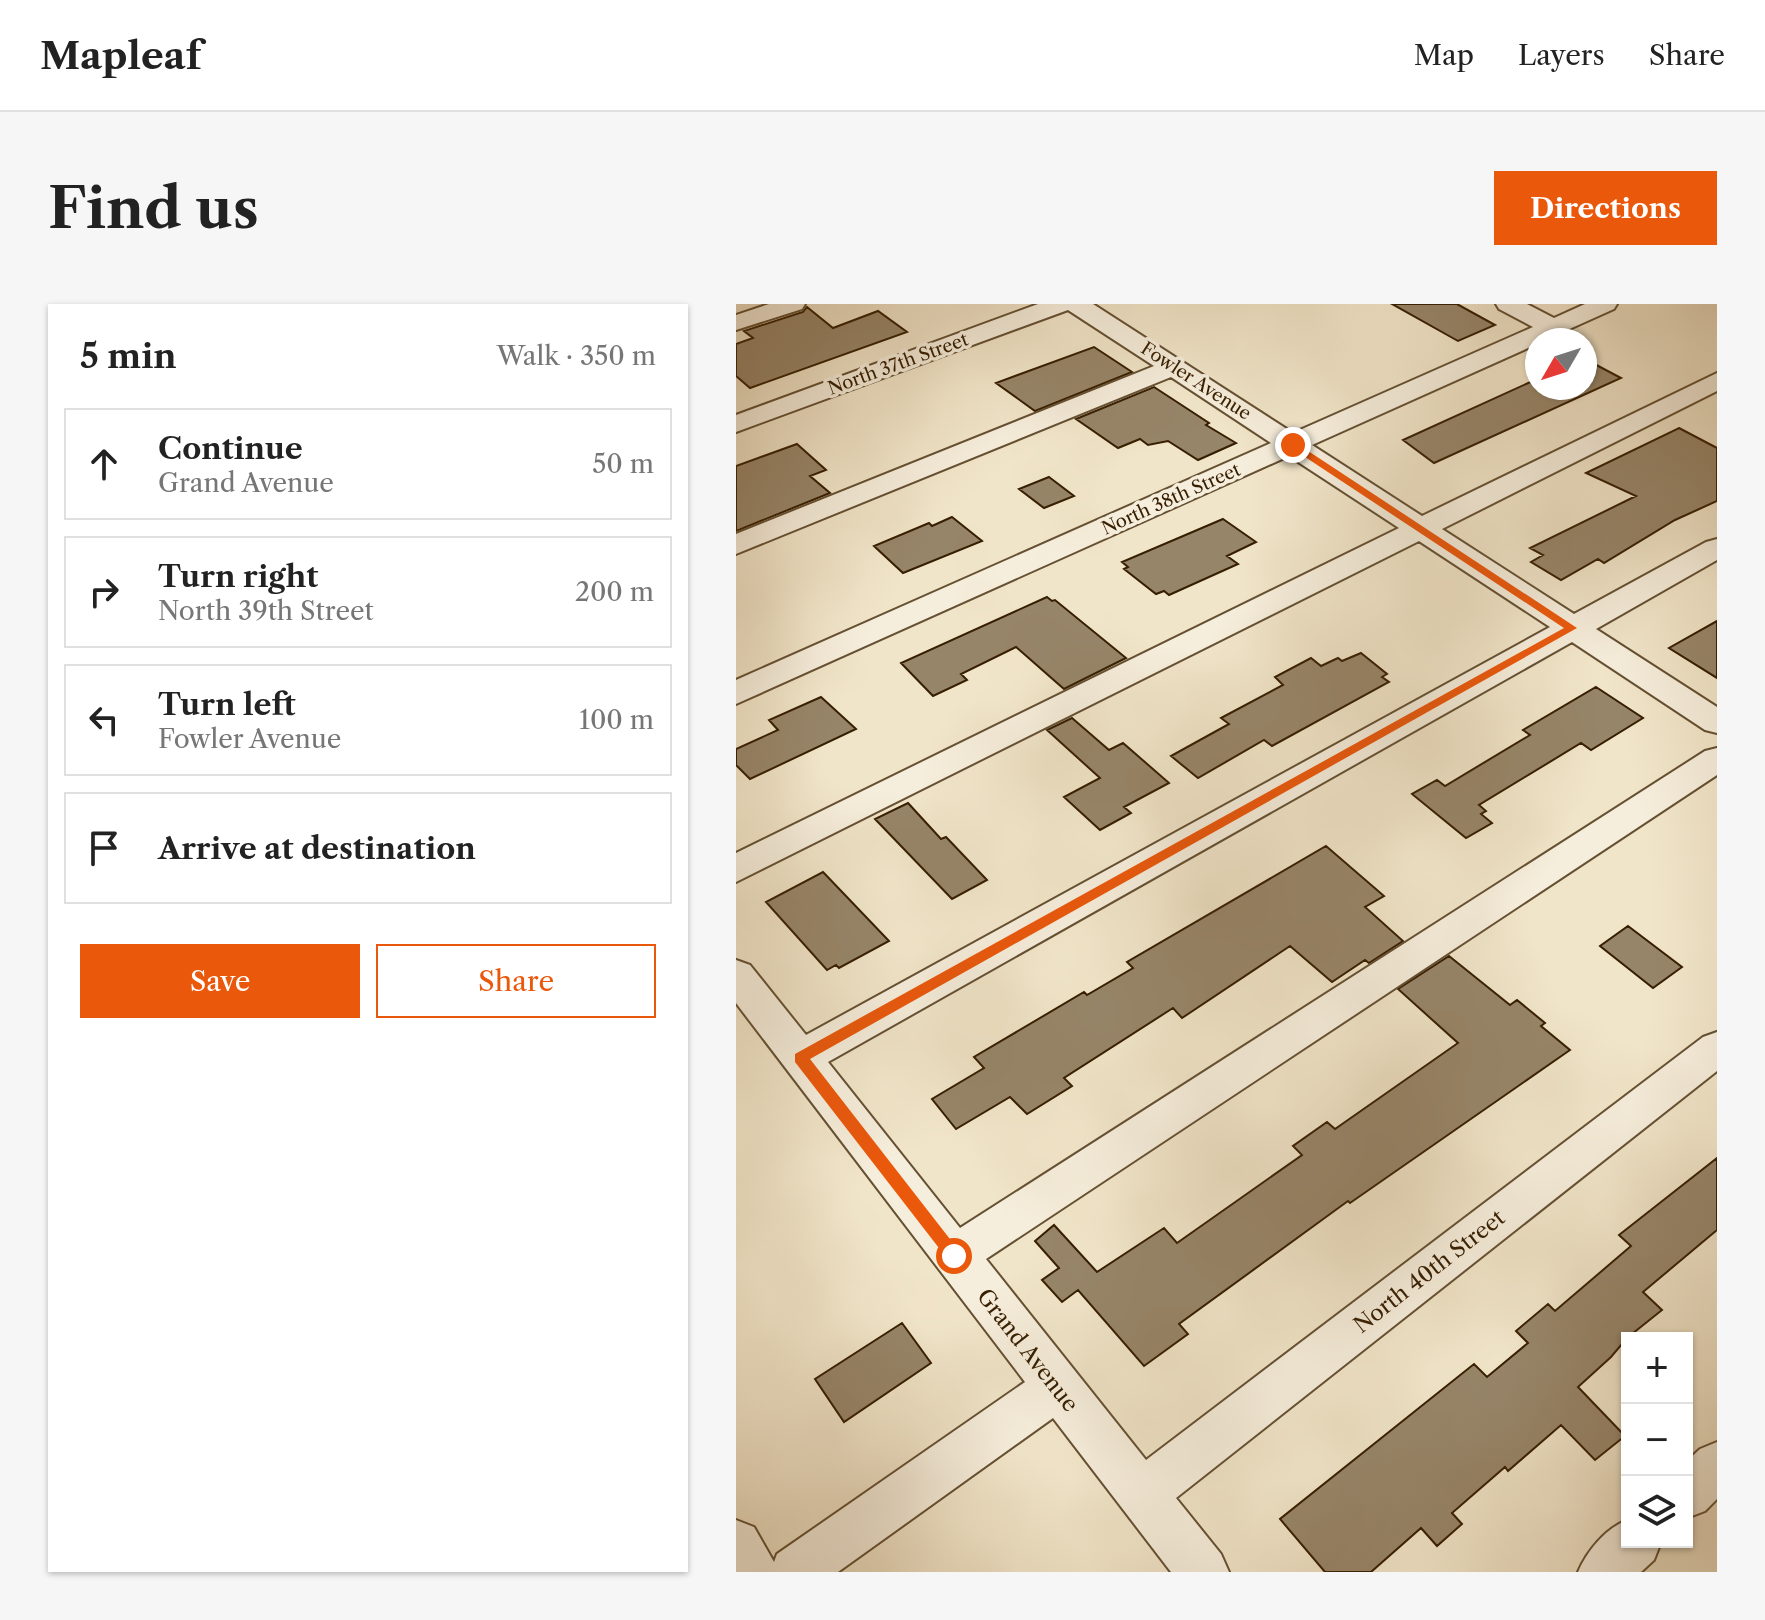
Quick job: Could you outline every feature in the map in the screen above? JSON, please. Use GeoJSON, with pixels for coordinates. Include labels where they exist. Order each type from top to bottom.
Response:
{"type":"FeatureCollection","features":[{"type":"Feature","properties":{"kind":"street"},"geometry":{"type":"LineString","coordinates":[[736,323],[793,304]]}},
{"type":"Feature","properties":{"kind":"street","name":"North 37th Street"},"geometry":{"type":"LineString","coordinates":[[736,424],[1061,304]]}},
{"type":"Feature","properties":{"kind":"street","name":"Fowler Avenue"},"geometry":{"type":"LineString","coordinates":[[1076,304],[1717,722]]}},
{"type":"Feature","properties":{"kind":"street"},"geometry":{"type":"LineString","coordinates":[[1508,304],[1553,327]]}},
{"type":"Feature","properties":{"kind":"street","name":"North 38th Street"},"geometry":{"type":"LineString","coordinates":[[736,693],[1605,304]]}},
{"type":"Feature","properties":{"kind":"street"},"geometry":{"type":"LineString","coordinates":[[736,545],[1174,367]]}},
{"type":"Feature","properties":{"kind":"street"},"geometry":{"type":"LineString","coordinates":[[736,869],[1717,381]]}},
{"type":"Feature","properties":{"kind":"street"},"geometry":{"type":"LineString","coordinates":[[800,1058],[1717,548]]}},
{"type":"Feature","properties":{"kind":"street"},"geometry":{"type":"LineString","coordinates":[[954,1256],[1717,759]]}},
{"type":"Feature","properties":{"kind":"street","name":"Grand Avenue"},"geometry":{"type":"LineString","coordinates":[[736,975],[1203,1572]]}},
{"type":"Feature","properties":{"kind":"street","name":"North 40th Street"},"geometry":{"type":"LineString","coordinates":[[1142,1494],[1717,1048]]}},
{"type":"Feature","properties":{"kind":"street"},"geometry":{"type":"LineString","coordinates":[[795,1572],[1057,1387]]}},
{"type":"Feature","properties":{"kind":"street"},"geometry":{"type":"LineString","coordinates":[[1693,1488],[1717,1466]]}},
{"type":"Feature","properties":{"kind":"street"},"geometry":{"type":"LineString","coordinates":[[736,1545],[752,1572]]}},
{"type":"Feature","properties":{"kind":"street"},"geometry":{"type":"LineString","coordinates":[[1604,1572],[1630,1548]]}},
{"type":"Feature","properties":{"kind":"building"},"geometry":{"type":"Polygon","coordinates":[[[1392,304],[1457,304],[1495,325],[1458,341],[1392,304]]]}},
{"type":"Feature","properties":{"kind":"building"},"geometry":{"type":"Polygon","coordinates":[[[807,307],[833,328],[878,311],[907,332],[750,388],[736,376],[736,344],[753,338],[744,331],[803,312],[807,307]]]}},
{"type":"Feature","properties":{"kind":"building"},"geometry":{"type":"Polygon","coordinates":[[[1094,347],[1132,372],[1035,411],[996,383],[1094,347]]]}},
{"type":"Feature","properties":{"kind":"building"},"geometry":{"type":"Polygon","coordinates":[[[1597,365],[1621,378],[1597,389],[1597,365]]]}},
{"type":"Feature","properties":{"kind":"building"},"geometry":{"type":"Polygon","coordinates":[[[1525,384],[1525,400],[1573,400],[1434,463],[1403,440],[1525,384]]]}},
{"type":"Feature","properties":{"kind":"building"},"geometry":{"type":"Polygon","coordinates":[[[1154,387],[1236,443],[1198,460],[1168,441],[1148,445],[1140,439],[1118,448],[1076,419],[1154,387]]]}},
{"type":"Feature","properties":{"kind":"building"},"geometry":{"type":"Polygon","coordinates":[[[1679,428],[1717,448],[1717,501],[1675,520],[1604,563],[1598,559],[1561,580],[1531,562],[1543,555],[1530,548],[1636,496],[1586,473],[1679,428]]]}},
{"type":"Feature","properties":{"kind":"building"},"geometry":{"type":"Polygon","coordinates":[[[797,444],[826,470],[810,476],[830,493],[736,531],[736,466],[797,444]]]}},
{"type":"Feature","properties":{"kind":"building"},"geometry":{"type":"Polygon","coordinates":[[[1049,477],[1074,496],[1044,508],[1019,489],[1049,477]]]}},
{"type":"Feature","properties":{"kind":"building"},"geometry":{"type":"Polygon","coordinates":[[[952,517],[982,541],[903,573],[874,546],[929,523],[932,526],[952,517]]]}},
{"type":"Feature","properties":{"kind":"building"},"geometry":{"type":"Polygon","coordinates":[[[1223,519],[1256,542],[1227,556],[1238,564],[1169,595],[1164,591],[1156,594],[1124,569],[1128,567],[1122,562],[1223,519]]]}},
{"type":"Feature","properties":{"kind":"building"},"geometry":{"type":"Polygon","coordinates":[[[1047,597],[1055,600],[1126,658],[1064,689],[1016,647],[961,674],[967,680],[933,696],[901,663],[1047,597]]]}},
{"type":"Feature","properties":{"kind":"building"},"geometry":{"type":"Polygon","coordinates":[[[1717,621],[1717,678],[1669,648],[1717,621]]]}},
{"type":"Feature","properties":{"kind":"building"},"geometry":{"type":"Polygon","coordinates":[[[1361,653],[1387,674],[1382,677],[1389,682],[1272,746],[1264,740],[1198,778],[1171,756],[1229,724],[1221,718],[1283,685],[1275,677],[1311,658],[1321,666],[1361,653]]]}},
{"type":"Feature","properties":{"kind":"building"},"geometry":{"type":"Polygon","coordinates":[[[1596,687],[1643,718],[1591,750],[1581,743],[1479,805],[1486,811],[1481,814],[1492,823],[1466,838],[1412,794],[1437,780],[1445,786],[1530,735],[1523,730],[1596,687]]]}},
{"type":"Feature","properties":{"kind":"building"},"geometry":{"type":"Polygon","coordinates":[[[821,697],[856,729],[750,779],[736,765],[736,749],[778,730],[769,720],[821,697]]]}},
{"type":"Feature","properties":{"kind":"building"},"geometry":{"type":"Polygon","coordinates":[[[1072,718],[1109,750],[1123,743],[1169,783],[1124,807],[1131,813],[1100,830],[1064,797],[1100,778],[1047,730],[1072,718]]]}},
{"type":"Feature","properties":{"kind":"building"},"geometry":{"type":"Polygon","coordinates":[[[908,803],[941,839],[946,837],[987,880],[952,899],[875,819],[908,803]]]}},
{"type":"Feature","properties":{"kind":"building"},"geometry":{"type":"Polygon","coordinates":[[[1326,846],[1384,896],[1365,907],[1403,941],[1369,963],[1365,960],[1332,982],[1290,946],[1182,1018],[1173,1008],[1064,1078],[1072,1086],[1027,1114],[1010,1097],[956,1129],[932,1099],[984,1068],[974,1057],[1084,992],[1087,995],[1133,968],[1127,962],[1326,846]]]}},
{"type":"Feature","properties":{"kind":"building"},"geometry":{"type":"Polygon","coordinates":[[[823,872],[889,941],[839,968],[836,965],[827,970],[766,902],[823,872]]]}},
{"type":"Feature","properties":{"kind":"building"},"geometry":{"type":"Polygon","coordinates":[[[1628,926],[1682,967],[1653,988],[1600,946],[1628,926]]]}},
{"type":"Feature","properties":{"kind":"building"},"geometry":{"type":"Polygon","coordinates":[[[1449,956],[1510,1005],[1517,1000],[1545,1023],[1541,1026],[1570,1050],[1350,1203],[1348,1201],[1179,1324],[1188,1334],[1144,1366],[1078,1290],[1062,1302],[1042,1280],[1059,1268],[1035,1241],[1054,1225],[1097,1272],[1164,1228],[1177,1243],[1302,1155],[1293,1146],[1327,1122],[1335,1129],[1458,1043],[1398,989],[1449,956]]]}},
{"type":"Feature","properties":{"kind":"building"},"geometry":{"type":"Polygon","coordinates":[[[1717,1158],[1717,1230],[1643,1292],[1662,1310],[1634,1332],[1621,1332],[1621,1345],[1578,1387],[1621,1432],[1621,1439],[1595,1460],[1561,1425],[1508,1471],[1505,1467],[1452,1513],[1462,1524],[1437,1546],[1421,1528],[1371,1572],[1325,1572],[1280,1519],[1474,1364],[1487,1377],[1528,1343],[1516,1331],[1548,1304],[1555,1311],[1631,1246],[1619,1235],[1717,1158]]]}},
{"type":"Feature","properties":{"kind":"building"},"geometry":{"type":"Polygon","coordinates":[[[902,1323],[931,1363],[844,1422],[815,1379],[902,1323]]]}},
{"type":"Feature","properties":{"kind":"route"},"geometry":{"type":"LineString","coordinates":[[954,1256],[800,1058],[1572,628],[1293,445]]}}]}
